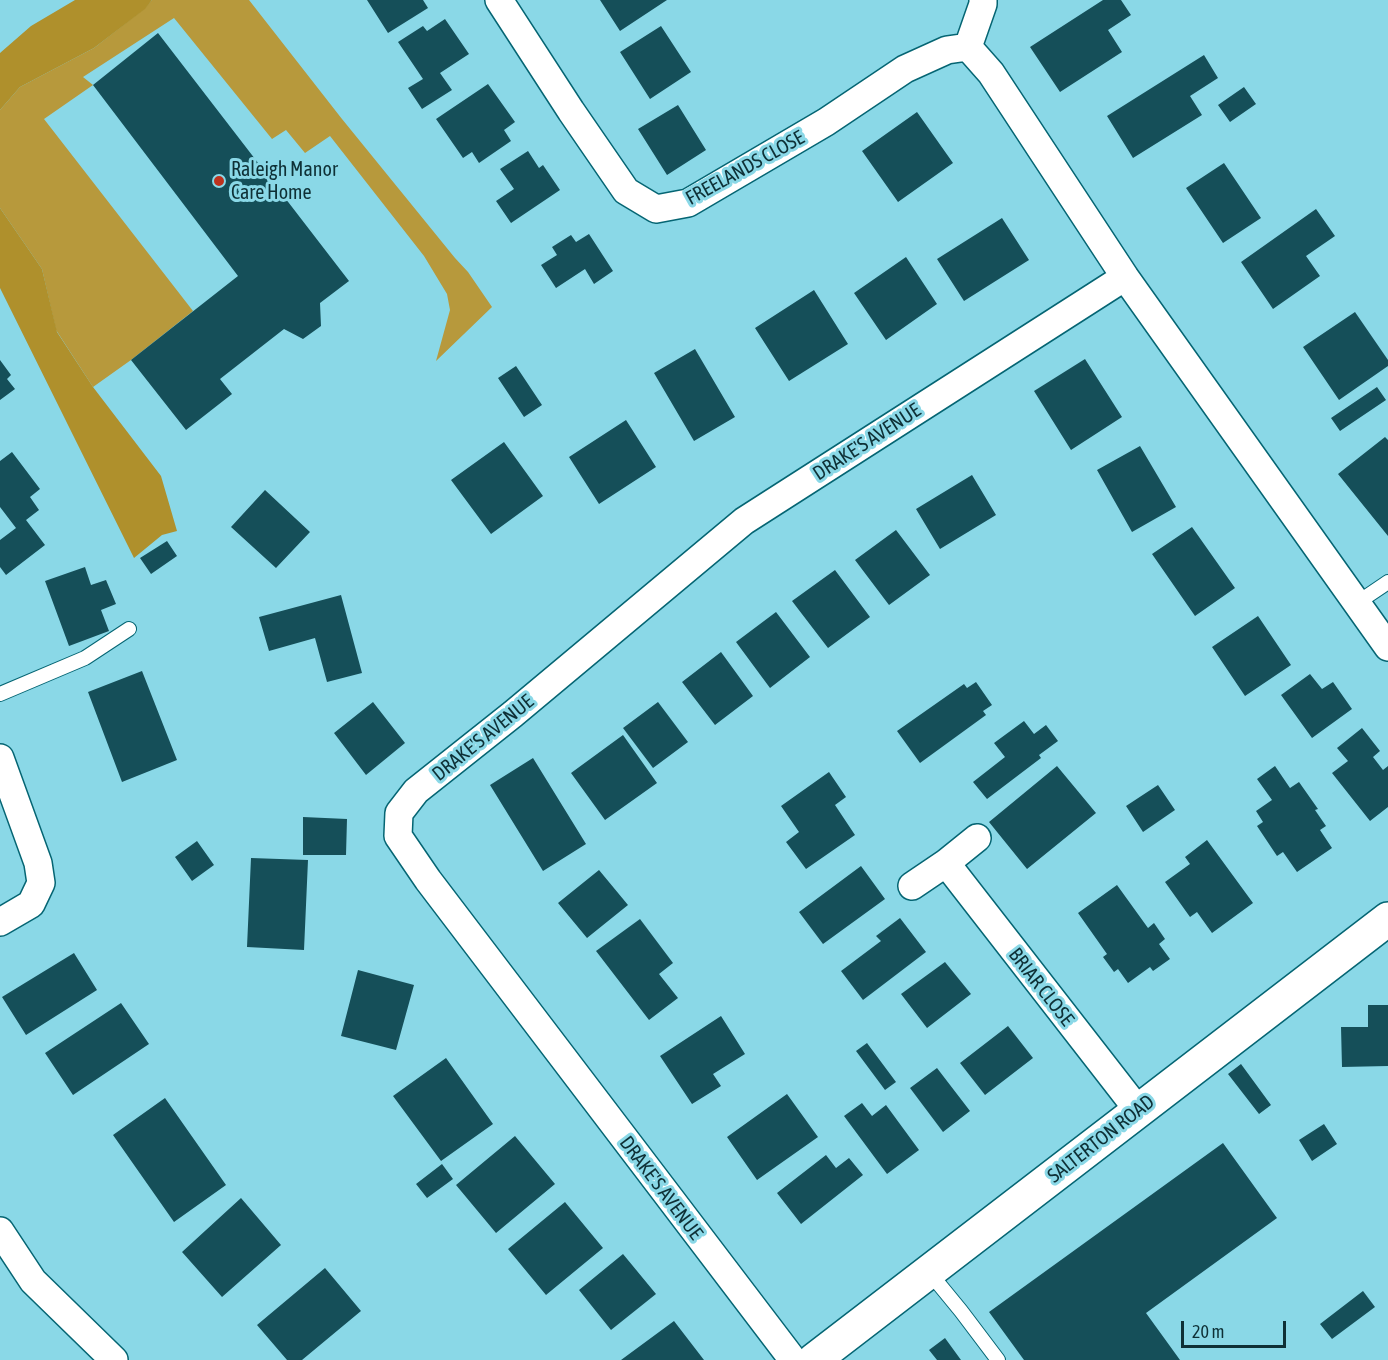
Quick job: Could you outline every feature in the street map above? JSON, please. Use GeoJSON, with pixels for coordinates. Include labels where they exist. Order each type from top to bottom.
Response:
{"type":"FeatureCollection","features":[{"type":"Feature","properties":{"kind":"main road","name":"SALTERTON ROAD"},"geometry":{"type":"LineString","coordinates":[[814,1360],[1388,919]]}},
{"type":"Feature","properties":{"kind":"street","name":"FREELANDS CLOSE"},"geometry":{"type":"LineString","coordinates":[[499,0],[626,191],[656,209],[688,203],[826,122],[905,69],[947,50],[968,47]]}},
{"type":"Feature","properties":{"kind":"street"},"geometry":{"type":"LineString","coordinates":[[983,0],[968,47],[991,73],[1125,277],[1388,647]]}},
{"type":"Feature","properties":{"kind":"street","name":"DRAKE'S AVENUE"},"geometry":{"type":"LineString","coordinates":[[793,1360],[428,880],[398,836],[399,813],[416,791],[523,706],[744,521],[1125,277]]}},
{"type":"Feature","properties":{"kind":"street"},"geometry":{"type":"LineString","coordinates":[[0,758],[38,863],[41,883],[31,904],[0,922]]}},
{"type":"Feature","properties":{"kind":"street"},"geometry":{"type":"LineString","coordinates":[[912,886],[977,838]]}},
{"type":"Feature","properties":{"kind":"street","name":"BRIAR CLOSE"},"geometry":{"type":"LineString","coordinates":[[946,863],[1138,1110]]}},
{"type":"Feature","properties":{"kind":"street"},"geometry":{"type":"LineString","coordinates":[[0,1231],[33,1281],[114,1360]]}},
{"type":"Feature","properties":{"kind":"lane"},"geometry":{"type":"LineString","coordinates":[[1357,603],[1388,582]]}},
{"type":"Feature","properties":{"kind":"lane"},"geometry":{"type":"LineString","coordinates":[[0,694],[86,658],[129,629]]}},
{"type":"Feature","properties":{"kind":"lane"},"geometry":{"type":"LineString","coordinates":[[929,1272],[998,1360]]}},
{"type":"Feature","properties":{"kind":"shaded area"},"geometry":{"type":"Polygon","coordinates":[[[75,0],[152,0],[145,9],[94,48],[20,87],[0,110],[0,53],[31,26],[75,0]]]}},
{"type":"Feature","properties":{"kind":"shaded area"},"geometry":{"type":"Polygon","coordinates":[[[152,0],[249,0],[342,119],[468,272],[492,307],[436,361],[450,310],[447,294],[424,256],[330,136],[305,153],[286,130],[272,139],[174,18],[83,77],[93,85],[44,119],[193,311],[93,387],[56,330],[42,269],[0,208],[0,110],[20,87],[94,48],[144,9],[152,0]]]}},
{"type":"Feature","properties":{"kind":"shaded area"},"geometry":{"type":"Polygon","coordinates":[[[0,208],[42,269],[57,332],[93,387],[161,476],[177,531],[162,535],[134,558],[0,288],[0,208]]]}},
{"type":"Feature","properties":{"kind":"building"},"geometry":{"type":"Polygon","coordinates":[[[367,0],[423,0],[428,8],[388,33],[367,0]]]}},
{"type":"Feature","properties":{"kind":"building"},"geometry":{"type":"Polygon","coordinates":[[[600,0],[667,0],[620,31],[600,0]]]}},
{"type":"Feature","properties":{"kind":"building"},"geometry":{"type":"Polygon","coordinates":[[[1103,0],[1121,0],[1131,15],[1108,30],[1122,52],[1060,92],[1030,47],[1103,0]]]}},
{"type":"Feature","properties":{"kind":"building"},"geometry":{"type":"Polygon","coordinates":[[[445,19],[469,54],[440,73],[452,90],[422,109],[408,88],[423,79],[398,42],[423,26],[427,31],[445,19]]]}},
{"type":"Feature","properties":{"kind":"building"},"geometry":{"type":"Polygon","coordinates":[[[661,26],[691,72],[650,99],[620,52],[661,26]]]}},
{"type":"Feature","properties":{"kind":"building","name":"Raleigh Manor Care Home"},"geometry":{"type":"Polygon","coordinates":[[[158,33],[349,281],[320,303],[321,326],[303,339],[284,329],[220,379],[232,394],[186,430],[131,360],[238,276],[93,85],[158,33]]]}},
{"type":"Feature","properties":{"kind":"building"},"geometry":{"type":"Polygon","coordinates":[[[1204,55],[1218,78],[1190,96],[1202,115],[1133,158],[1107,116],[1204,55]]]}},
{"type":"Feature","properties":{"kind":"building"},"geometry":{"type":"Polygon","coordinates":[[[488,84],[515,122],[504,130],[511,141],[479,163],[472,152],[463,158],[436,119],[488,84]]]}},
{"type":"Feature","properties":{"kind":"building"},"geometry":{"type":"Polygon","coordinates":[[[1244,87],[1256,104],[1230,122],[1218,105],[1244,87]]]}},
{"type":"Feature","properties":{"kind":"building"},"geometry":{"type":"Polygon","coordinates":[[[678,105],[706,150],[667,175],[638,129],[678,105]]]}},
{"type":"Feature","properties":{"kind":"building"},"geometry":{"type":"Polygon","coordinates":[[[917,112],[953,163],[898,202],[862,151],[917,112]]]}},
{"type":"Feature","properties":{"kind":"building"},"geometry":{"type":"Polygon","coordinates":[[[528,151],[539,168],[543,165],[560,190],[511,223],[496,201],[514,189],[500,169],[528,151]]]}},
{"type":"Feature","properties":{"kind":"building"},"geometry":{"type":"Polygon","coordinates":[[[1224,163],[1261,218],[1223,243],[1186,188],[1224,163]]]}},
{"type":"Feature","properties":{"kind":"building"},"geometry":{"type":"Polygon","coordinates":[[[1316,209],[1335,236],[1306,256],[1320,276],[1273,309],[1241,262],[1316,209]]]}},
{"type":"Feature","properties":{"kind":"building"},"geometry":{"type":"Polygon","coordinates":[[[1002,218],[1029,260],[964,301],[937,259],[1002,218]]]}},
{"type":"Feature","properties":{"kind":"building"},"geometry":{"type":"Polygon","coordinates":[[[589,234],[613,271],[594,284],[585,269],[556,288],[541,265],[557,255],[552,247],[571,235],[576,242],[589,234]]]}},
{"type":"Feature","properties":{"kind":"building"},"geometry":{"type":"Polygon","coordinates":[[[906,257],[937,304],[886,340],[854,293],[906,257]]]}},
{"type":"Feature","properties":{"kind":"building"},"geometry":{"type":"Polygon","coordinates":[[[814,290],[848,344],[789,381],[755,328],[814,290]]]}},
{"type":"Feature","properties":{"kind":"building"},"geometry":{"type":"Polygon","coordinates":[[[1355,312],[1388,360],[1388,366],[1339,400],[1303,347],[1355,312]]]}},
{"type":"Feature","properties":{"kind":"building"},"geometry":{"type":"Polygon","coordinates":[[[695,349],[735,417],[694,441],[654,373],[695,349]]]}},
{"type":"Feature","properties":{"kind":"building"},"geometry":{"type":"Polygon","coordinates":[[[1085,359],[1122,417],[1071,450],[1034,391],[1085,359]]]}},
{"type":"Feature","properties":{"kind":"building"},"geometry":{"type":"Polygon","coordinates":[[[0,360],[11,375],[7,379],[15,389],[0,400],[0,360]]]}},
{"type":"Feature","properties":{"kind":"building"},"geometry":{"type":"Polygon","coordinates":[[[516,366],[542,405],[524,417],[498,378],[516,366]]]}},
{"type":"Feature","properties":{"kind":"building"},"geometry":{"type":"Polygon","coordinates":[[[1377,387],[1386,400],[1340,431],[1331,418],[1377,387]]]}},
{"type":"Feature","properties":{"kind":"building"},"geometry":{"type":"Polygon","coordinates":[[[626,420],[656,467],[599,504],[569,457],[626,420]]]}},
{"type":"Feature","properties":{"kind":"building"},"geometry":{"type":"Polygon","coordinates":[[[1385,437],[1388,440],[1388,536],[1338,474],[1385,437]]]}},
{"type":"Feature","properties":{"kind":"building"},"geometry":{"type":"Polygon","coordinates":[[[504,442],[543,496],[491,534],[451,480],[504,442]]]}},
{"type":"Feature","properties":{"kind":"building"},"geometry":{"type":"Polygon","coordinates":[[[1140,446],[1176,507],[1132,532],[1097,470],[1140,446]]]}},
{"type":"Feature","properties":{"kind":"building"},"geometry":{"type":"Polygon","coordinates":[[[12,452],[40,489],[30,497],[39,510],[26,520],[45,545],[6,575],[0,567],[0,540],[16,528],[0,507],[0,461],[12,452]]]}},
{"type":"Feature","properties":{"kind":"building"},"geometry":{"type":"Polygon","coordinates":[[[972,475],[996,515],[940,549],[916,509],[972,475]]]}},
{"type":"Feature","properties":{"kind":"building"},"geometry":{"type":"Polygon","coordinates":[[[265,490],[310,532],[276,568],[231,527],[265,490]]]}},
{"type":"Feature","properties":{"kind":"building"},"geometry":{"type":"Polygon","coordinates":[[[1192,527],[1235,588],[1195,616],[1152,554],[1192,527]]]}},
{"type":"Feature","properties":{"kind":"building"},"geometry":{"type":"Polygon","coordinates":[[[896,530],[930,575],[889,605],[855,560],[896,530]]]}},
{"type":"Feature","properties":{"kind":"building"},"geometry":{"type":"Polygon","coordinates":[[[167,541],[177,556],[151,574],[140,558],[167,541]]]}},
{"type":"Feature","properties":{"kind":"building"},"geometry":{"type":"Polygon","coordinates":[[[85,567],[91,585],[106,580],[116,604],[101,610],[109,631],[69,646],[45,581],[85,567]]]}},
{"type":"Feature","properties":{"kind":"building"},"geometry":{"type":"Polygon","coordinates":[[[835,570],[870,617],[828,648],[792,601],[835,570]]]}},
{"type":"Feature","properties":{"kind":"building"},"geometry":{"type":"Polygon","coordinates":[[[341,595],[362,673],[327,682],[315,638],[269,651],[259,617],[341,595]]]}},
{"type":"Feature","properties":{"kind":"building"},"geometry":{"type":"Polygon","coordinates":[[[776,612],[810,657],[770,688],[736,642],[776,612]]]}},
{"type":"Feature","properties":{"kind":"building"},"geometry":{"type":"Polygon","coordinates":[[[1258,616],[1291,665],[1245,696],[1212,647],[1258,616]]]}},
{"type":"Feature","properties":{"kind":"building"},"geometry":{"type":"Polygon","coordinates":[[[721,652],[753,696],[715,725],[682,682],[721,652]]]}},
{"type":"Feature","properties":{"kind":"building"},"geometry":{"type":"Polygon","coordinates":[[[142,671],[177,760],[122,782],[88,692],[142,671]]]}},
{"type":"Feature","properties":{"kind":"building"},"geometry":{"type":"Polygon","coordinates":[[[1310,674],[1322,689],[1333,682],[1352,709],[1312,738],[1281,695],[1310,674]]]}},
{"type":"Feature","properties":{"kind":"building"},"geometry":{"type":"Polygon","coordinates":[[[976,682],[992,705],[983,711],[986,715],[920,763],[897,731],[964,684],[967,688],[976,682]]]}},
{"type":"Feature","properties":{"kind":"building"},"geometry":{"type":"Polygon","coordinates":[[[373,702],[405,743],[366,775],[334,733],[373,702]]]}},
{"type":"Feature","properties":{"kind":"building"},"geometry":{"type":"Polygon","coordinates":[[[658,702],[688,742],[653,768],[623,728],[658,702]]]}},
{"type":"Feature","properties":{"kind":"building"},"geometry":{"type":"Polygon","coordinates":[[[1024,721],[1034,734],[1046,725],[1058,741],[1039,755],[1041,758],[987,799],[973,782],[1005,757],[994,743],[1024,721]]]}},
{"type":"Feature","properties":{"kind":"building"},"geometry":{"type":"Polygon","coordinates":[[[1362,728],[1380,751],[1373,757],[1383,770],[1388,766],[1388,807],[1370,821],[1332,773],[1348,761],[1337,748],[1362,728]]]}},
{"type":"Feature","properties":{"kind":"building"},"geometry":{"type":"Polygon","coordinates":[[[623,735],[657,783],[605,820],[571,773],[623,735]]]}},
{"type":"Feature","properties":{"kind":"building"},"geometry":{"type":"Polygon","coordinates":[[[533,758],[586,844],[543,871],[490,785],[533,758]]]}},
{"type":"Feature","properties":{"kind":"building"},"geometry":{"type":"Polygon","coordinates":[[[1057,766],[1096,813],[1027,869],[989,822],[1057,766]]]}},
{"type":"Feature","properties":{"kind":"building"},"geometry":{"type":"Polygon","coordinates":[[[1275,766],[1290,788],[1299,782],[1318,809],[1315,810],[1326,826],[1320,830],[1332,848],[1297,872],[1283,852],[1277,856],[1257,826],[1263,822],[1256,811],[1272,800],[1257,779],[1275,766]]]}},
{"type":"Feature","properties":{"kind":"building"},"geometry":{"type":"Polygon","coordinates":[[[829,772],[846,797],[835,805],[855,835],[806,869],[786,842],[799,832],[781,806],[829,772]]]}},
{"type":"Feature","properties":{"kind":"building"},"geometry":{"type":"Polygon","coordinates":[[[1158,785],[1175,810],[1143,832],[1126,806],[1158,785]]]}},
{"type":"Feature","properties":{"kind":"building"},"geometry":{"type":"Polygon","coordinates":[[[303,817],[347,819],[346,855],[303,855],[303,817]]]}},
{"type":"Feature","properties":{"kind":"building"},"geometry":{"type":"Polygon","coordinates":[[[1207,840],[1253,903],[1212,933],[1197,912],[1190,917],[1165,882],[1190,864],[1185,857],[1207,840]]]}},
{"type":"Feature","properties":{"kind":"building"},"geometry":{"type":"Polygon","coordinates":[[[197,841],[214,865],[192,881],[175,857],[197,841]]]}},
{"type":"Feature","properties":{"kind":"building"},"geometry":{"type":"Polygon","coordinates":[[[251,858],[308,860],[304,950],[247,947],[251,858]]]}},
{"type":"Feature","properties":{"kind":"building"},"geometry":{"type":"Polygon","coordinates":[[[861,866],[885,899],[823,944],[799,912],[861,866]]]}},
{"type":"Feature","properties":{"kind":"building"},"geometry":{"type":"Polygon","coordinates":[[[599,870],[628,905],[587,938],[558,903],[599,870]]]}},
{"type":"Feature","properties":{"kind":"building"},"geometry":{"type":"Polygon","coordinates":[[[1117,885],[1148,928],[1154,923],[1165,939],[1159,944],[1170,959],[1153,971],[1150,967],[1128,983],[1118,969],[1114,972],[1103,957],[1107,954],[1078,913],[1117,885]]]}},
{"type":"Feature","properties":{"kind":"building"},"geometry":{"type":"Polygon","coordinates":[[[900,918],[926,952],[863,1000],[841,971],[881,941],[876,936],[900,918]]]}},
{"type":"Feature","properties":{"kind":"building"},"geometry":{"type":"Polygon","coordinates":[[[640,919],[673,963],[659,974],[678,998],[649,1020],[596,951],[640,919]]]}},
{"type":"Feature","properties":{"kind":"building"},"geometry":{"type":"Polygon","coordinates":[[[74,953],[97,990],[26,1035],[2,997],[74,953]]]}},
{"type":"Feature","properties":{"kind":"building"},"geometry":{"type":"Polygon","coordinates":[[[945,962],[971,994],[927,1028],[901,994],[945,962]]]}},
{"type":"Feature","properties":{"kind":"building"},"geometry":{"type":"Polygon","coordinates":[[[358,970],[414,985],[396,1050],[341,1036],[358,970]]]}},
{"type":"Feature","properties":{"kind":"building"},"geometry":{"type":"Polygon","coordinates":[[[121,1003],[149,1044],[73,1095],[45,1053],[121,1003]]]}},
{"type":"Feature","properties":{"kind":"building"},"geometry":{"type":"Polygon","coordinates":[[[1368,1005],[1388,1005],[1388,1066],[1342,1067],[1341,1027],[1368,1027],[1368,1005]]]}},
{"type":"Feature","properties":{"kind":"building"},"geometry":{"type":"Polygon","coordinates":[[[721,1016],[745,1054],[713,1074],[721,1086],[692,1104],[660,1056],[721,1016]]]}},
{"type":"Feature","properties":{"kind":"building"},"geometry":{"type":"Polygon","coordinates":[[[1008,1026],[1033,1058],[985,1095],[960,1063],[1008,1026]]]}},
{"type":"Feature","properties":{"kind":"building"},"geometry":{"type":"Polygon","coordinates":[[[867,1043],[896,1082],[885,1090],[856,1051],[867,1043]]]}},
{"type":"Feature","properties":{"kind":"building"},"geometry":{"type":"Polygon","coordinates":[[[446,1058],[493,1124],[441,1161],[393,1096],[446,1058]]]}},
{"type":"Feature","properties":{"kind":"building"},"geometry":{"type":"Polygon","coordinates":[[[1241,1064],[1271,1105],[1259,1114],[1228,1074],[1241,1064]]]}},
{"type":"Feature","properties":{"kind":"building"},"geometry":{"type":"Polygon","coordinates":[[[937,1068],[970,1111],[943,1132],[910,1088],[937,1068]]]}},
{"type":"Feature","properties":{"kind":"building"},"geometry":{"type":"Polygon","coordinates":[[[787,1094],[818,1137],[757,1180],[727,1137],[787,1094]]]}},
{"type":"Feature","properties":{"kind":"building"},"geometry":{"type":"Polygon","coordinates":[[[165,1098],[226,1185],[174,1222],[113,1135],[165,1098]]]}},
{"type":"Feature","properties":{"kind":"building"},"geometry":{"type":"Polygon","coordinates":[[[862,1103],[872,1116],[886,1105],[919,1150],[887,1174],[844,1116],[862,1103]]]}},
{"type":"Feature","properties":{"kind":"building"},"geometry":{"type":"Polygon","coordinates":[[[1324,1124],[1337,1144],[1312,1161],[1299,1140],[1324,1124]]]}},
{"type":"Feature","properties":{"kind":"building"},"geometry":{"type":"Polygon","coordinates":[[[515,1136],[555,1184],[496,1233],[456,1185],[515,1136]]]}},
{"type":"Feature","properties":{"kind":"building"},"geometry":{"type":"Polygon","coordinates":[[[1223,1143],[1277,1218],[1146,1313],[1180,1360],[1024,1360],[989,1312],[1223,1143]]]}},
{"type":"Feature","properties":{"kind":"building"},"geometry":{"type":"Polygon","coordinates":[[[826,1155],[836,1168],[849,1158],[863,1175],[801,1224],[777,1193],[826,1155]]]}},
{"type":"Feature","properties":{"kind":"building"},"geometry":{"type":"Polygon","coordinates":[[[442,1164],[453,1179],[427,1198],[416,1184],[442,1164]]]}},
{"type":"Feature","properties":{"kind":"building"},"geometry":{"type":"Polygon","coordinates":[[[241,1198],[281,1245],[222,1297],[182,1252],[241,1198]]]}},
{"type":"Feature","properties":{"kind":"building"},"geometry":{"type":"Polygon","coordinates":[[[565,1202],[603,1248],[546,1295],[508,1249],[565,1202]]]}},
{"type":"Feature","properties":{"kind":"building"},"geometry":{"type":"Polygon","coordinates":[[[623,1254],[656,1294],[611,1330],[579,1290],[623,1254]]]}},
{"type":"Feature","properties":{"kind":"building"},"geometry":{"type":"Polygon","coordinates":[[[325,1268],[361,1311],[302,1360],[287,1360],[257,1325],[325,1268]]]}},
{"type":"Feature","properties":{"kind":"building"},"geometry":{"type":"Polygon","coordinates":[[[1363,1291],[1375,1307],[1332,1339],[1320,1324],[1363,1291]]]}},
{"type":"Feature","properties":{"kind":"building"},"geometry":{"type":"Polygon","coordinates":[[[674,1321],[704,1360],[621,1360],[674,1321]]]}},
{"type":"Feature","properties":{"kind":"building"},"geometry":{"type":"Polygon","coordinates":[[[945,1338],[961,1360],[937,1360],[929,1350],[945,1338]]]}},
{"type":"Feature","properties":{"kind":"place","name":"Raleigh Manor Care Home"},"geometry":{"type":"Point","coordinates":[219,181]}}]}
